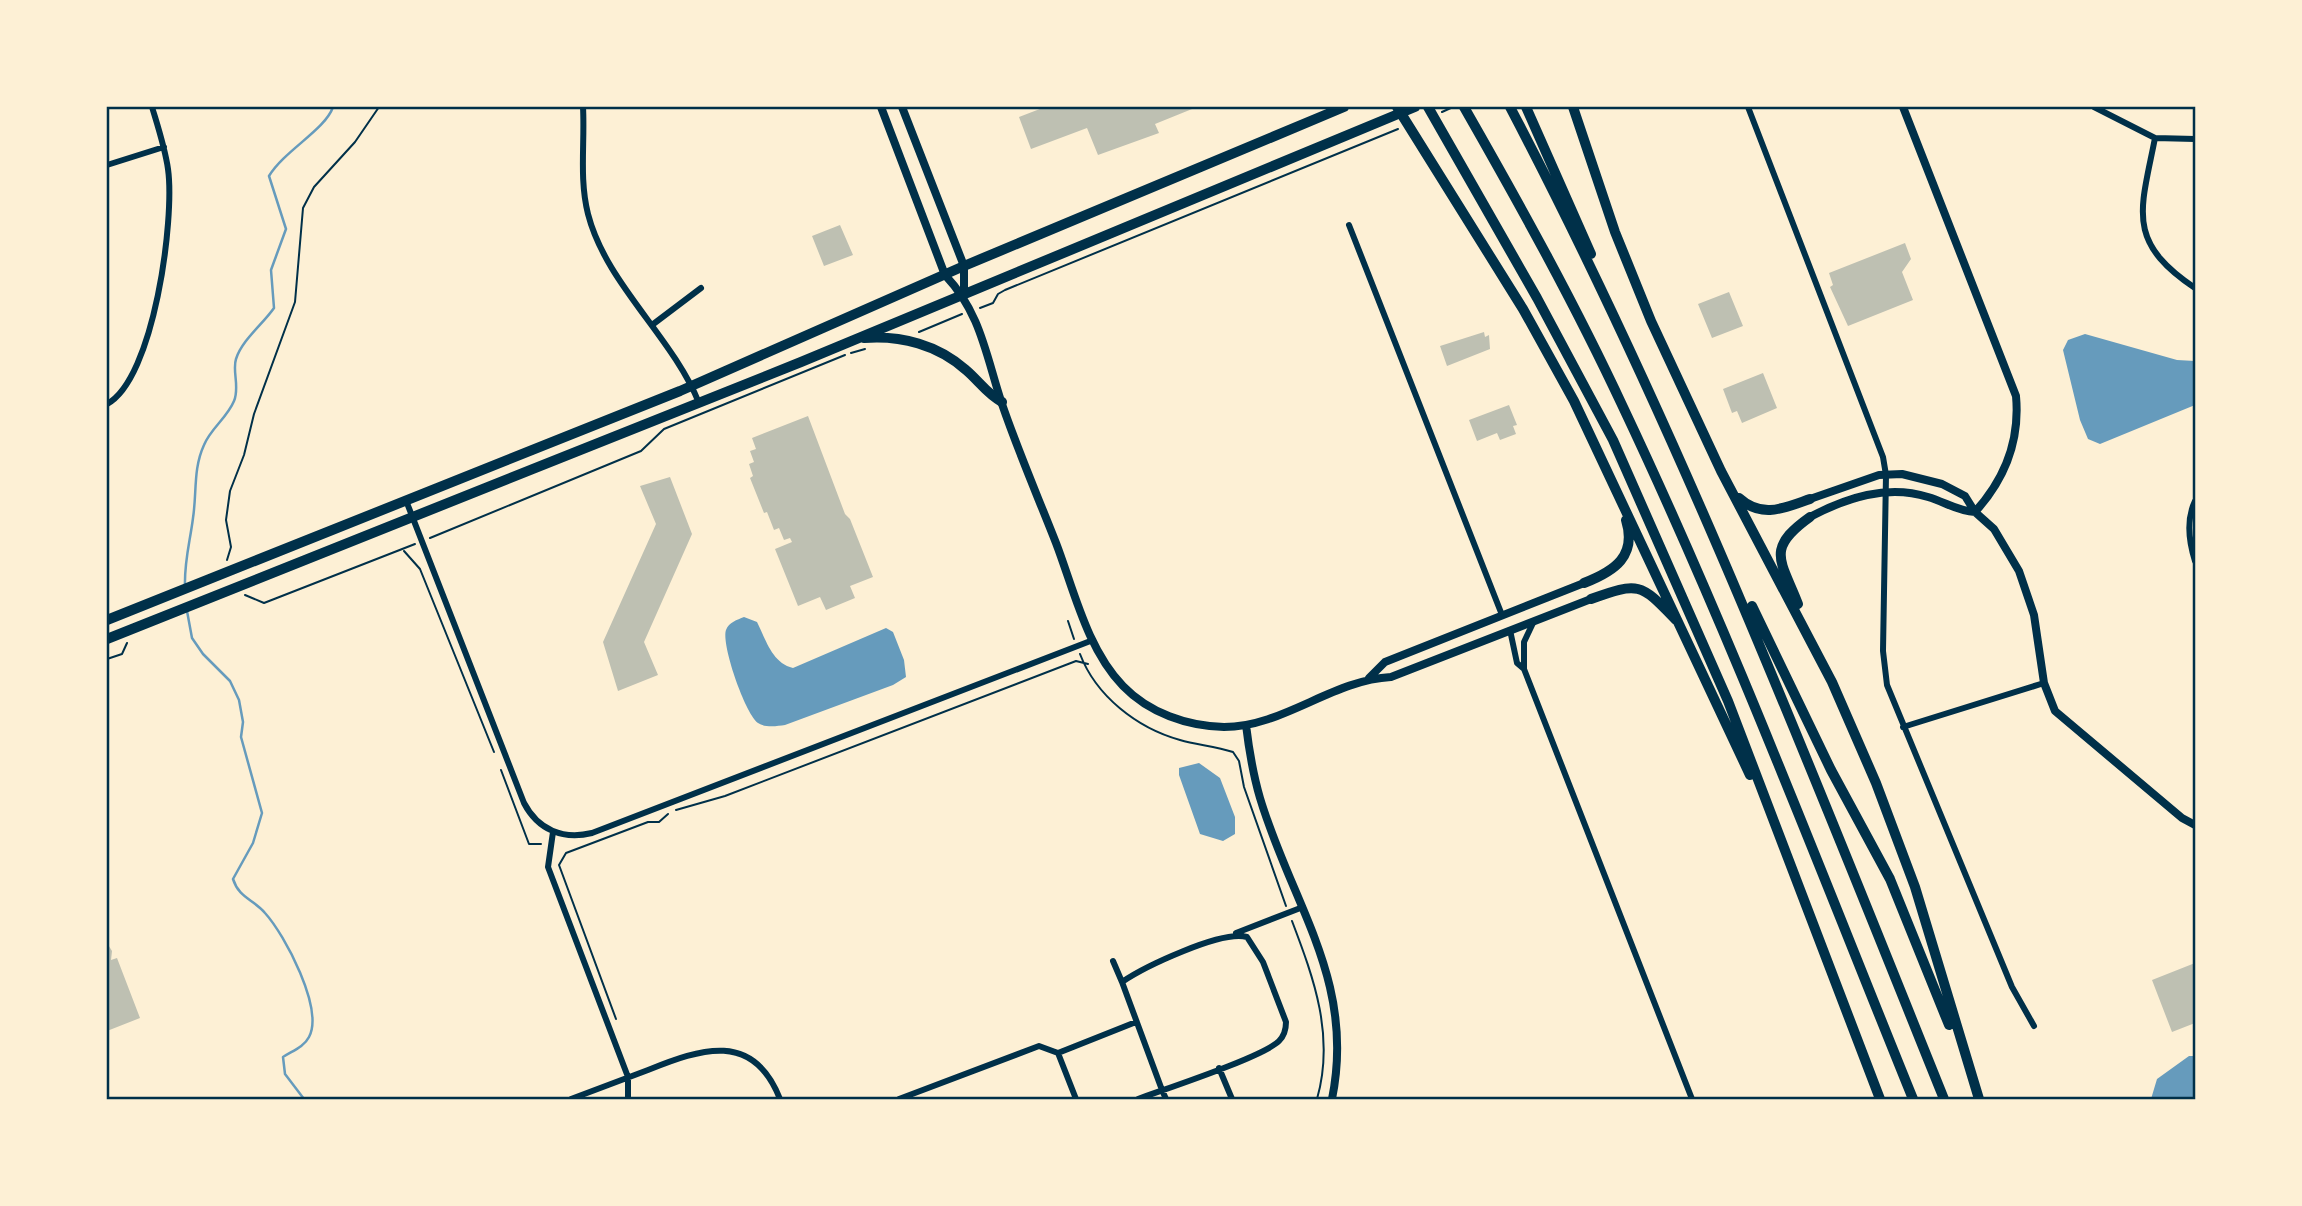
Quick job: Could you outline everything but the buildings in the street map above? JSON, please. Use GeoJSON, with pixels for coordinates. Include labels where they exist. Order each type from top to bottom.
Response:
{"type":"FeatureCollection","features":[{"type":"Feature","properties":{"kind":"highway"},"geometry":{"type":"LineString","coordinates":[[1427,107],[1601,415],[1728,701],[1880,1099]]}},
{"type":"Feature","properties":{"kind":"highway"},"geometry":{"type":"LineString","coordinates":[[1456,107],[1503,176]]}},
{"type":"Feature","properties":{"kind":"highway"},"geometry":{"type":"LineString","coordinates":[[1464,107],[1598,355],[1699,571],[1913,1099]]}},
{"type":"Feature","properties":{"kind":"highway"},"geometry":{"type":"LineString","coordinates":[[1510,107],[1831,770],[1903,908],[1972,1079]]}},
{"type":"Feature","properties":{"kind":"highway"},"geometry":{"type":"LineString","coordinates":[[1526,107],[1563,184],[1641,373]]}},
{"type":"Feature","properties":{"kind":"highway"},"geometry":{"type":"LineString","coordinates":[[1573,107],[1637,288],[1721,471],[1815,649],[1857,738],[1903,852],[1979,1099]]}},
{"type":"Feature","properties":{"kind":"highway"},"geometry":{"type":"LineString","coordinates":[[1398,110],[1534,329],[1596,446],[1779,838]]}},
{"type":"Feature","properties":{"kind":"highway"},"geometry":{"type":"LineString","coordinates":[[1584,583],[1607,574],[1619,565],[1630,542],[1625,518],[1596,446]]}},
{"type":"Feature","properties":{"kind":"highway"},"geometry":{"type":"LineString","coordinates":[[1721,471],[1738,498],[1755,509],[1774,511],[1810,499]]}},
{"type":"Feature","properties":{"kind":"highway"},"geometry":{"type":"LineString","coordinates":[[1698,497],[1763,649],[1944,1099]]}},
{"type":"Feature","properties":{"kind":"highway"},"geometry":{"type":"LineString","coordinates":[[1810,517],[1786,534],[1780,554],[1815,649]]}},
{"type":"Feature","properties":{"kind":"highway"},"geometry":{"type":"LineString","coordinates":[[1591,599],[1624,589],[1643,590],[1653,595],[1682,627]]}},
{"type":"Feature","properties":{"kind":"main road"},"geometry":{"type":"LineString","coordinates":[[107,620],[407,503],[692,385],[964,266],[1344,107]]}},
{"type":"Feature","properties":{"kind":"main road"},"geometry":{"type":"LineString","coordinates":[[107,639],[413,519],[857,339],[1398,110],[1415,107]]}},
{"type":"Feature","properties":{"kind":"main road"},"geometry":{"type":"LineString","coordinates":[[857,339],[898,339],[940,352],[957,363],[989,395],[1002,402]]}},
{"type":"Feature","properties":{"kind":"street"},"geometry":{"type":"LineString","coordinates":[[107,404],[123,393],[134,374],[159,291],[169,187],[164,147],[152,107]]}},
{"type":"Feature","properties":{"kind":"street"},"geometry":{"type":"LineString","coordinates":[[583,107],[584,190],[589,216],[615,269],[673,352],[699,403]]}},
{"type":"Feature","properties":{"kind":"street"},"geometry":{"type":"LineString","coordinates":[[881,107],[945,275],[964,295],[991,358],[1002,402],[1093,640],[1124,687],[1161,713],[1203,725],[1246,725],[1368,678],[1391,677],[1591,599]]}},
{"type":"Feature","properties":{"kind":"street"},"geometry":{"type":"LineString","coordinates":[[902,107],[964,266],[964,295]]}},
{"type":"Feature","properties":{"kind":"street"},"geometry":{"type":"LineString","coordinates":[[1748,107],[1883,457],[1886,475],[1882,651],[1887,685],[2012,987],[2034,1026]]}},
{"type":"Feature","properties":{"kind":"street"},"geometry":{"type":"LineString","coordinates":[[1903,107],[2006,364],[2016,396],[2017,429],[2006,466],[1975,512]]}},
{"type":"Feature","properties":{"kind":"street"},"geometry":{"type":"LineString","coordinates":[[2094,107],[2155,138],[2195,139]]}},
{"type":"Feature","properties":{"kind":"street"},"geometry":{"type":"LineString","coordinates":[[2155,138],[2143,200],[2143,227],[2157,256],[2195,288]]}},
{"type":"Feature","properties":{"kind":"street"},"geometry":{"type":"LineString","coordinates":[[107,165],[164,147]]}},
{"type":"Feature","properties":{"kind":"street"},"geometry":{"type":"LineString","coordinates":[[1349,225],[1502,615]]}},
{"type":"Feature","properties":{"kind":"street"},"geometry":{"type":"LineString","coordinates":[[652,325],[701,288]]}},
{"type":"Feature","properties":{"kind":"street"},"geometry":{"type":"LineString","coordinates":[[1810,499],[1886,475],[1912,475],[1942,484],[1965,496],[1975,512],[1994,529],[2019,570],[2034,615],[2044,683],[2050,702],[2061,718],[2195,825]]}},
{"type":"Feature","properties":{"kind":"street"},"geometry":{"type":"LineString","coordinates":[[1810,517],[1847,500],[1885,493],[1919,495],[1958,511],[1975,512]]}},
{"type":"Feature","properties":{"kind":"street"},"geometry":{"type":"LineString","coordinates":[[2195,501],[2190,512],[2190,530],[2195,561]]}},
{"type":"Feature","properties":{"kind":"street"},"geometry":{"type":"LineString","coordinates":[[407,503],[524,803],[536,820],[553,832],[574,836],[592,832],[1093,640]]}},
{"type":"Feature","properties":{"kind":"street"},"geometry":{"type":"LineString","coordinates":[[1368,678],[1385,662],[1584,583]]}},
{"type":"Feature","properties":{"kind":"street"},"geometry":{"type":"LineString","coordinates":[[1533,623],[1524,642],[1524,669],[1692,1099]]}},
{"type":"Feature","properties":{"kind":"street"},"geometry":{"type":"LineString","coordinates":[[1510,630],[1517,663],[1524,669]]}},
{"type":"Feature","properties":{"kind":"street"},"geometry":{"type":"LineString","coordinates":[[1903,727],[2044,683]]}},
{"type":"Feature","properties":{"kind":"street"},"geometry":{"type":"LineString","coordinates":[[1246,725],[1260,799],[1324,960],[1335,1009],[1338,1054],[1332,1099]]}},
{"type":"Feature","properties":{"kind":"street"},"geometry":{"type":"LineString","coordinates":[[553,832],[548,867],[628,1077],[628,1099]]}},
{"type":"Feature","properties":{"kind":"street"},"geometry":{"type":"LineString","coordinates":[[1122,982],[1142,969],[1303,907]]}},
{"type":"Feature","properties":{"kind":"street"},"geometry":{"type":"LineString","coordinates":[[1138,1099],[1269,1048],[1286,1031],[1286,1021],[1254,944],[1247,937],[1227,936]]}},
{"type":"Feature","properties":{"kind":"street"},"geometry":{"type":"LineString","coordinates":[[1113,961],[1166,1099]]}},
{"type":"Feature","properties":{"kind":"street"},"geometry":{"type":"LineString","coordinates":[[899,1099],[912,1097],[1027,1048],[1039,1046],[1058,1053],[1136,1022]]}},
{"type":"Feature","properties":{"kind":"street"},"geometry":{"type":"LineString","coordinates":[[571,1099],[692,1053],[722,1049],[754,1062],[771,1080],[780,1099]]}},
{"type":"Feature","properties":{"kind":"street"},"geometry":{"type":"LineString","coordinates":[[1058,1053],[1076,1099]]}},
{"type":"Feature","properties":{"kind":"street"},"geometry":{"type":"LineString","coordinates":[[1219,1068],[1232,1099]]}},
{"type":"Feature","properties":{"kind":"path"},"geometry":{"type":"LineString","coordinates":[[225,563],[231,548],[226,520],[230,491],[244,455],[254,414],[295,302],[303,208],[314,187],[355,142],[379,107]]}},
{"type":"Feature","properties":{"kind":"path"},"geometry":{"type":"LineString","coordinates":[[993,303],[998,294],[1005,290],[1394,131]]}},
{"type":"Feature","properties":{"kind":"path"},"geometry":{"type":"LineString","coordinates":[[909,336],[954,317]]}},
{"type":"Feature","properties":{"kind":"path"},"geometry":{"type":"LineString","coordinates":[[434,536],[640,451],[664,429],[871,347]]}},
{"type":"Feature","properties":{"kind":"path"},"geometry":{"type":"LineString","coordinates":[[242,596],[264,603],[410,546]]}},
{"type":"Feature","properties":{"kind":"path"},"geometry":{"type":"LineString","coordinates":[[403,550],[421,571],[496,754]]}},
{"type":"Feature","properties":{"kind":"path"},"geometry":{"type":"LineString","coordinates":[[107,659],[122,654],[124,647],[132,640]]}},
{"type":"Feature","properties":{"kind":"path"},"geometry":{"type":"LineString","coordinates":[[616,1019],[560,872],[559,865],[566,853],[648,821],[659,822],[669,813],[725,796],[1076,661],[1088,664]]}},
{"type":"Feature","properties":{"kind":"path"},"geometry":{"type":"LineString","coordinates":[[1083,663],[1109,698],[1144,726],[1180,740],[1233,752],[1239,761],[1244,787],[1319,998],[1325,1050],[1317,1099]]}},
{"type":"Feature","properties":{"kind":"path"},"geometry":{"type":"LineString","coordinates":[[500,768],[529,844],[541,844]]}},
{"type":"Feature","properties":{"kind":"water"},"geometry":{"type":"Polygon","coordinates":[[[2085,334],[2177,360],[2195,361],[2195,405],[2100,444],[2088,439],[2080,420],[2063,350],[2068,340],[2085,334]]]}},
{"type":"Feature","properties":{"kind":"water"},"geometry":{"type":"Polygon","coordinates":[[[744,617],[757,622],[775,656],[793,668],[886,628],[893,632],[904,660],[906,677],[893,685],[785,725],[761,725],[753,717],[735,678],[725,638],[727,627],[744,617]]]}},
{"type":"Feature","properties":{"kind":"water"},"geometry":{"type":"Polygon","coordinates":[[[1199,763],[1220,778],[1235,817],[1235,834],[1223,841],[1200,834],[1179,775],[1179,768],[1199,763]]]}},
{"type":"Feature","properties":{"kind":"water"},"geometry":{"type":"Polygon","coordinates":[[[2189,1056],[2195,1056],[2195,1099],[2151,1099],[2157,1079],[2189,1056]]]}},
{"type":"Feature","properties":{"kind":"waterway"},"geometry":{"type":"LineString","coordinates":[[185,587],[186,561],[201,454],[207,439],[234,401],[235,364],[239,352],[274,308],[271,270],[286,229],[269,176],[285,157],[322,124],[333,107]]}},
{"type":"Feature","properties":{"kind":"waterway"},"geometry":{"type":"LineString","coordinates":[[187,611],[192,638],[203,654],[230,681],[239,700],[243,722],[241,737],[262,813],[253,843],[233,879],[239,890],[273,923],[292,955],[307,991],[312,1025],[309,1037],[301,1046],[283,1057],[285,1074],[304,1099]]}}]}
